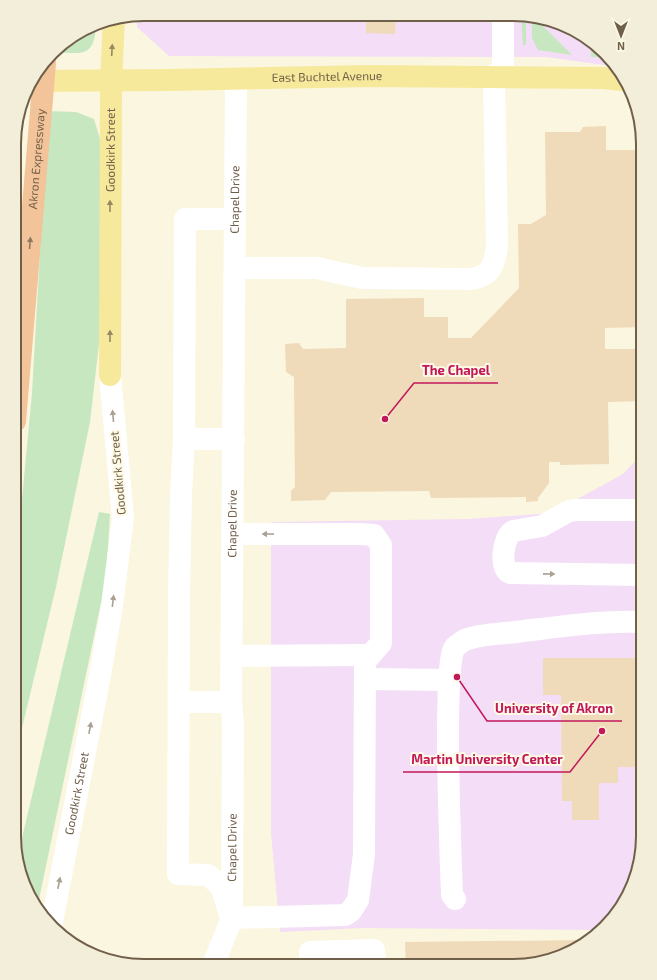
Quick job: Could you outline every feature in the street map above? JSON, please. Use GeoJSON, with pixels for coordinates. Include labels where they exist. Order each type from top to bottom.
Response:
{"type":"FeatureCollection","features":[{"type":"Feature","properties":{"kind":"highway","name":"Akron Expressway"},"geometry":{"type":"LineString","coordinates":[[21,349],[44,73]]}},
{"type":"Feature","properties":{"kind":"main road","name":"Goodkirk Street"},"geometry":{"type":"LineString","coordinates":[[110,375],[111,81],[114,25]]}},
{"type":"Feature","properties":{"kind":"main road","name":"East Buchtel Avenue"},"geometry":{"type":"LineString","coordinates":[[38,81],[498,75],[618,80]]}},
{"type":"Feature","properties":{"kind":"street"},"geometry":{"type":"LineString","coordinates":[[235,268],[317,268],[362,278],[471,279],[482,277],[492,269],[497,247],[498,75],[502,21]]}},
{"type":"Feature","properties":{"kind":"street","name":"Chapel Drive"},"geometry":{"type":"LineString","coordinates":[[215,959],[231,918],[232,907],[233,722],[231,702],[236,79]]}},
{"type":"Feature","properties":{"kind":"street"},"geometry":{"type":"LineString","coordinates":[[233,534],[374,535],[381,545],[380,643],[369,655],[365,664],[364,854],[358,900],[351,911],[345,915],[231,918],[222,886],[208,875],[178,874],[180,509],[184,439],[185,219],[235,219]]}},
{"type":"Feature","properties":{"kind":"street","name":"Goodkirk Street"},"geometry":{"type":"LineString","coordinates":[[53,918],[102,670],[123,518],[110,375]]}},
{"type":"Feature","properties":{"kind":"street"},"geometry":{"type":"LineString","coordinates":[[184,439],[234,439]]}},
{"type":"Feature","properties":{"kind":"street"},"geometry":{"type":"LineString","coordinates":[[636,509],[569,512],[542,526],[509,532],[505,540],[504,564],[505,569],[510,573],[636,575]]}},
{"type":"Feature","properties":{"kind":"street"},"geometry":{"type":"LineString","coordinates":[[455,899],[452,895],[449,796],[449,665],[454,648],[464,640],[555,627],[624,621],[636,622]]}},
{"type":"Feature","properties":{"kind":"street"},"geometry":{"type":"LineString","coordinates":[[232,656],[369,655]]}},
{"type":"Feature","properties":{"kind":"street"},"geometry":{"type":"LineString","coordinates":[[365,679],[449,680]]}},
{"type":"Feature","properties":{"kind":"street"},"geometry":{"type":"LineString","coordinates":[[180,702],[231,702]]}},
{"type":"Feature","properties":{"kind":"street"},"geometry":{"type":"LineString","coordinates":[[310,959],[310,952],[374,950],[375,959]]}},
{"type":"Feature","properties":{"kind":"shaded area"},"geometry":{"type":"Polygon","coordinates":[[[137,21],[529,22],[560,30],[574,37],[588,46],[608,66],[546,57],[169,56],[137,27],[137,21]]]}},
{"type":"Feature","properties":{"kind":"shaded area"},"geometry":{"type":"Polygon","coordinates":[[[636,460],[636,844],[634,860],[629,876],[615,904],[605,917],[592,930],[363,928],[280,932],[271,833],[271,522],[468,519],[552,513],[623,474],[636,460]]]}},
{"type":"Feature","properties":{"kind":"green space"},"geometry":{"type":"Polygon","coordinates":[[[521,22],[526,22],[526,45],[523,45],[521,22]]]}},
{"type":"Feature","properties":{"kind":"green space"},"geometry":{"type":"Polygon","coordinates":[[[532,23],[541,24],[572,55],[538,50],[532,38],[532,23]]]}},
{"type":"Feature","properties":{"kind":"green space"},"geometry":{"type":"Polygon","coordinates":[[[95,31],[93,44],[89,49],[85,52],[63,52],[82,37],[95,31]]]}},
{"type":"Feature","properties":{"kind":"green space"},"geometry":{"type":"Polygon","coordinates":[[[591,49],[600,57],[591,57],[591,49]]]}},
{"type":"Feature","properties":{"kind":"green space"},"geometry":{"type":"Polygon","coordinates":[[[48,111],[76,112],[94,119],[103,149],[99,344],[90,422],[56,587],[21,732],[21,510],[32,393],[48,111]]]}},
{"type":"Feature","properties":{"kind":"green space"},"geometry":{"type":"Polygon","coordinates":[[[99,512],[110,514],[106,579],[39,901],[30,883],[23,860],[21,841],[99,512]]]}},
{"type":"Feature","properties":{"kind":"building"},"geometry":{"type":"Polygon","coordinates":[[[366,21],[396,21],[395,34],[366,33],[366,21]]]}},
{"type":"Feature","properties":{"kind":"building"},"geometry":{"type":"Polygon","coordinates":[[[606,126],[606,150],[636,150],[636,327],[605,328],[605,349],[636,349],[636,401],[608,402],[609,464],[560,465],[560,462],[549,462],[549,483],[538,498],[538,501],[526,502],[526,497],[431,498],[429,491],[331,492],[325,500],[291,501],[291,491],[295,487],[294,377],[286,372],[285,344],[299,343],[303,349],[346,348],[346,299],[424,298],[424,317],[448,317],[448,338],[471,338],[519,288],[518,224],[531,224],[546,215],[545,132],[580,132],[583,127],[606,126]]]}},
{"type":"Feature","properties":{"kind":"building"},"geometry":{"type":"Polygon","coordinates":[[[543,658],[636,658],[636,767],[618,767],[618,783],[599,783],[599,820],[572,820],[572,801],[562,801],[561,695],[543,695],[543,658]]]}},
{"type":"Feature","properties":{"kind":"building"},"geometry":{"type":"Polygon","coordinates":[[[578,940],[560,950],[545,955],[513,959],[406,959],[405,942],[578,940]]]}},
{"type":"Feature","properties":{"kind":"place","name":"The Chapel"},"geometry":{"type":"Point","coordinates":[385,419]}},
{"type":"Feature","properties":{"kind":"place","name":"University of Akron"},"geometry":{"type":"Point","coordinates":[457,677]}},
{"type":"Feature","properties":{"kind":"place","name":"Martin University Center"},"geometry":{"type":"Point","coordinates":[602,731]}}]}
